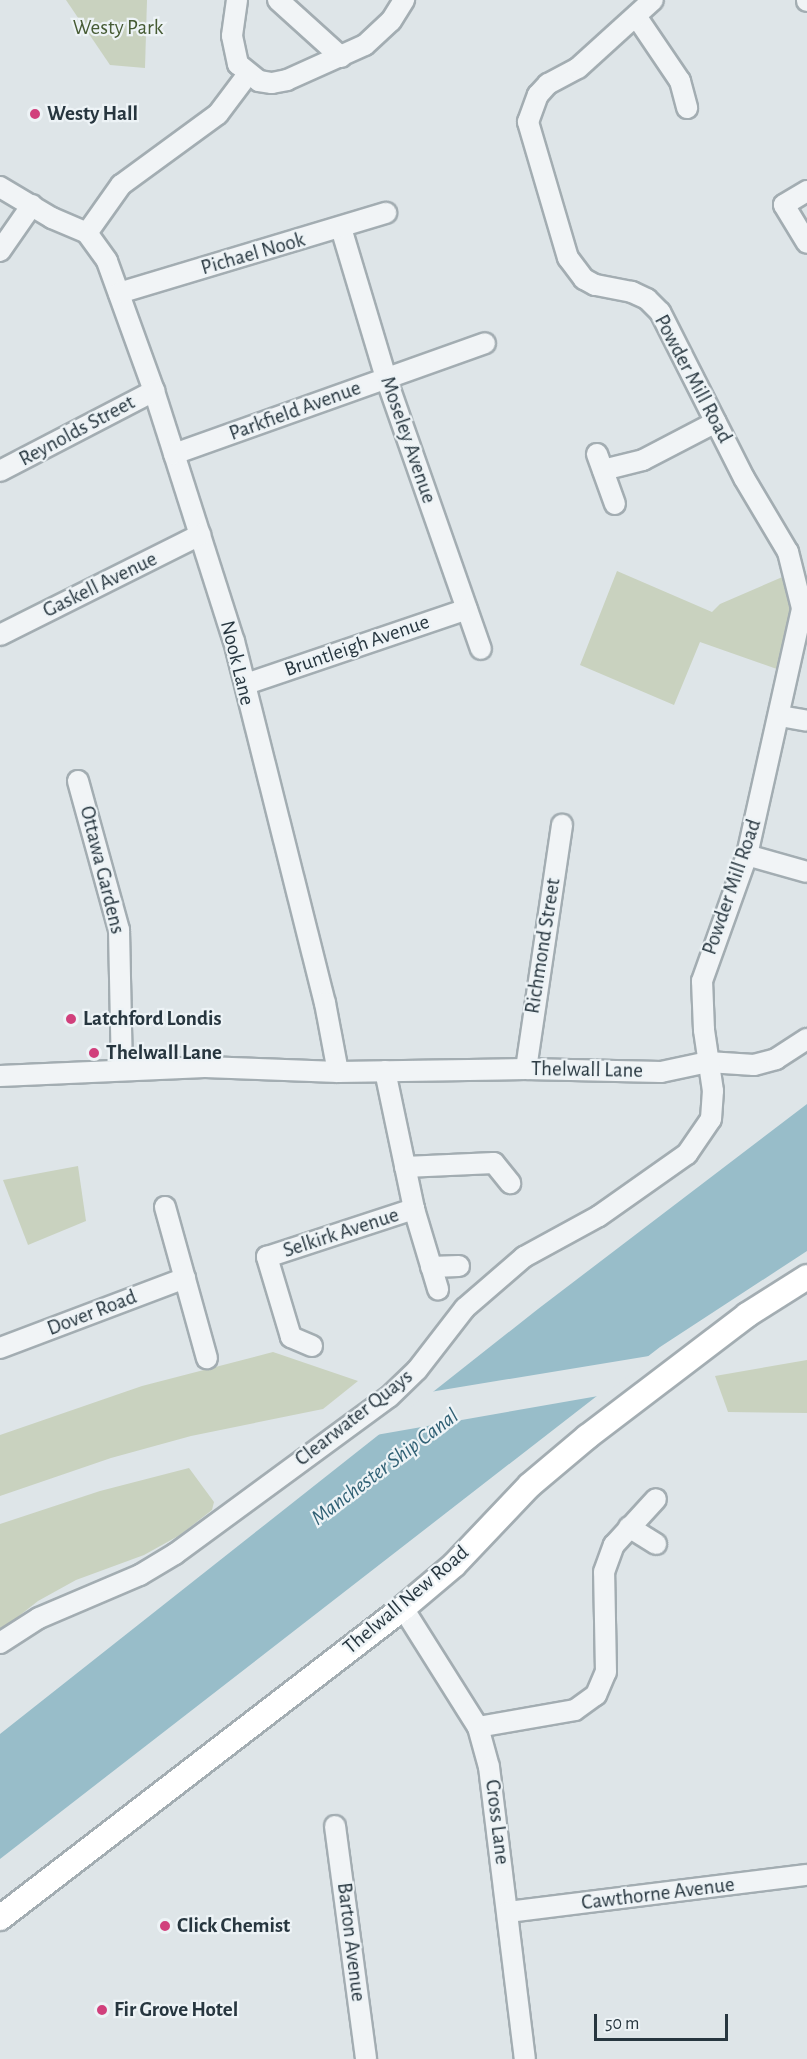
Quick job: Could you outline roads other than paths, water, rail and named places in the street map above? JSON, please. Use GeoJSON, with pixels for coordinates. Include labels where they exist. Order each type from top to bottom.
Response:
{"type":"FeatureCollection","features":[{"type":"Feature","properties":{"kind":"main road","name":"Thelwall New Road"},"geometry":{"type":"LineString","coordinates":[[0,1918],[403,1608],[454,1565],[530,1485],[587,1437],[747,1315],[807,1277]]}},
{"type":"Feature","properties":{"kind":"street"},"geometry":{"type":"LineString","coordinates":[[237,0],[233,51],[248,74],[266,82],[287,80],[365,45],[391,21],[404,0]]}},
{"type":"Feature","properties":{"kind":"street"},"geometry":{"type":"LineString","coordinates":[[278,0],[341,57]]}},
{"type":"Feature","properties":{"kind":"street","name":"Powder Mill Road"},"geometry":{"type":"LineString","coordinates":[[653,0],[578,68],[548,84],[538,95],[528,122],[530,136],[553,198],[564,244],[576,270],[595,285],[647,299],[660,312],[716,422],[788,552],[805,608],[747,855],[702,981],[708,1062]]}},
{"type":"Feature","properties":{"kind":"street"},"geometry":{"type":"LineString","coordinates":[[636,16],[680,81],[687,108]]}},
{"type":"Feature","properties":{"kind":"street"},"geometry":{"type":"LineString","coordinates":[[0,187],[87,233],[121,185],[218,114],[248,74]]}},
{"type":"Feature","properties":{"kind":"street"},"geometry":{"type":"LineString","coordinates":[[807,191],[784,205],[807,243]]}},
{"type":"Feature","properties":{"kind":"street"},"geometry":{"type":"LineString","coordinates":[[0,251],[32,205]]}},
{"type":"Feature","properties":{"kind":"street","name":"Pichael Nook"},"geometry":{"type":"LineString","coordinates":[[119,293],[386,213]]}},
{"type":"Feature","properties":{"kind":"street","name":"Moseley Avenue"},"geometry":{"type":"LineString","coordinates":[[341,228],[386,378],[481,649]]}},
{"type":"Feature","properties":{"kind":"street","name":"Nook Lane"},"geometry":{"type":"LineString","coordinates":[[87,233],[107,261],[154,391],[246,684],[252,723],[325,1003],[338,1072]]}},
{"type":"Feature","properties":{"kind":"street","name":"Parkfield Avenue"},"geometry":{"type":"LineString","coordinates":[[174,454],[484,343]]}},
{"type":"Feature","properties":{"kind":"street","name":"Reynolds Street"},"geometry":{"type":"LineString","coordinates":[[0,471],[154,391]]}},
{"type":"Feature","properties":{"kind":"street"},"geometry":{"type":"LineString","coordinates":[[615,504],[600,462],[643,460],[716,422]]}},
{"type":"Feature","properties":{"kind":"street","name":"Gaskell Avenue"},"geometry":{"type":"LineString","coordinates":[[0,634],[200,535]]}},
{"type":"Feature","properties":{"kind":"street","name":"Bruntleigh Avenue"},"geometry":{"type":"LineString","coordinates":[[246,684],[467,609]]}},
{"type":"Feature","properties":{"kind":"street"},"geometry":{"type":"LineString","coordinates":[[780,716],[807,721]]}},
{"type":"Feature","properties":{"kind":"street","name":"Ottawa Gardens"},"geometry":{"type":"LineString","coordinates":[[75,782],[119,930],[122,1069]]}},
{"type":"Feature","properties":{"kind":"street","name":"Richmond Street"},"geometry":{"type":"LineString","coordinates":[[526,1069],[562,825]]}},
{"type":"Feature","properties":{"kind":"street"},"geometry":{"type":"LineString","coordinates":[[747,855],[807,872]]}},
{"type":"Feature","properties":{"kind":"street","name":"Thelwall Lane"},"geometry":{"type":"LineString","coordinates":[[0,1076],[205,1067],[338,1072],[526,1069],[651,1072],[708,1062],[740,1066],[762,1064],[807,1039]]}},
{"type":"Feature","properties":{"kind":"street","name":"Clearwater Quays"},"geometry":{"type":"LineString","coordinates":[[0,1643],[39,1618],[140,1575],[176,1554],[389,1397],[417,1370],[465,1308],[524,1257],[599,1216],[687,1154],[711,1119],[713,1091],[708,1062]]}},
{"type":"Feature","properties":{"kind":"street"},"geometry":{"type":"LineString","coordinates":[[385,1071],[414,1209],[438,1289]]}},
{"type":"Feature","properties":{"kind":"street"},"geometry":{"type":"LineString","coordinates":[[405,1167],[494,1163],[510,1183]]}},
{"type":"Feature","properties":{"kind":"street"},"geometry":{"type":"LineString","coordinates":[[165,1207],[207,1358]]}},
{"type":"Feature","properties":{"kind":"street","name":"Selkirk Avenue"},"geometry":{"type":"LineString","coordinates":[[312,1346],[291,1337],[267,1257],[414,1209]]}},
{"type":"Feature","properties":{"kind":"street"},"geometry":{"type":"LineString","coordinates":[[431,1267],[459,1266]]}},
{"type":"Feature","properties":{"kind":"street","name":"Dover Road"},"geometry":{"type":"LineString","coordinates":[[0,1347],[185,1278]]}},
{"type":"Feature","properties":{"kind":"street"},"geometry":{"type":"LineString","coordinates":[[478,1727],[575,1710],[596,1695],[606,1672],[604,1572],[614,1545],[656,1499]]}},
{"type":"Feature","properties":{"kind":"street"},"geometry":{"type":"LineString","coordinates":[[629,1527],[656,1544]]}},
{"type":"Feature","properties":{"kind":"street","name":"Cross Lane"},"geometry":{"type":"LineString","coordinates":[[403,1608],[478,1727],[489,1767],[525,2059]]}},
{"type":"Feature","properties":{"kind":"street","name":"Barton Avenue"},"geometry":{"type":"LineString","coordinates":[[335,1826],[366,2059]]}},
{"type":"Feature","properties":{"kind":"street","name":"Cawthorne Avenue"},"geometry":{"type":"LineString","coordinates":[[508,1912],[807,1875]]}},
{"type":"Feature","properties":{"kind":"water","name":"Manchester Ship Canal"},"geometry":{"type":"Polygon","coordinates":[[[807,1104],[807,1251],[660,1347],[0,1859],[0,1734],[538,1309],[807,1104]]]}},
{"type":"Feature","properties":{"kind":"place","name":"Westy Hall"},"geometry":{"type":"Point","coordinates":[35,114]}},
{"type":"Feature","properties":{"kind":"place","name":"Latchford Londis"},"geometry":{"type":"Point","coordinates":[71,1019]}},
{"type":"Feature","properties":{"kind":"place","name":"Thelwall Lane"},"geometry":{"type":"Point","coordinates":[94,1053]}},
{"type":"Feature","properties":{"kind":"place","name":"Click Chemist"},"geometry":{"type":"Point","coordinates":[165,1926]}},
{"type":"Feature","properties":{"kind":"place","name":"Fir Grove Hotel"},"geometry":{"type":"Point","coordinates":[102,2010]}},
{"type":"Feature","properties":{"kind":"park label","name":"Westy Park"},"geometry":{"type":"Point","coordinates":[118,28]}}]}
